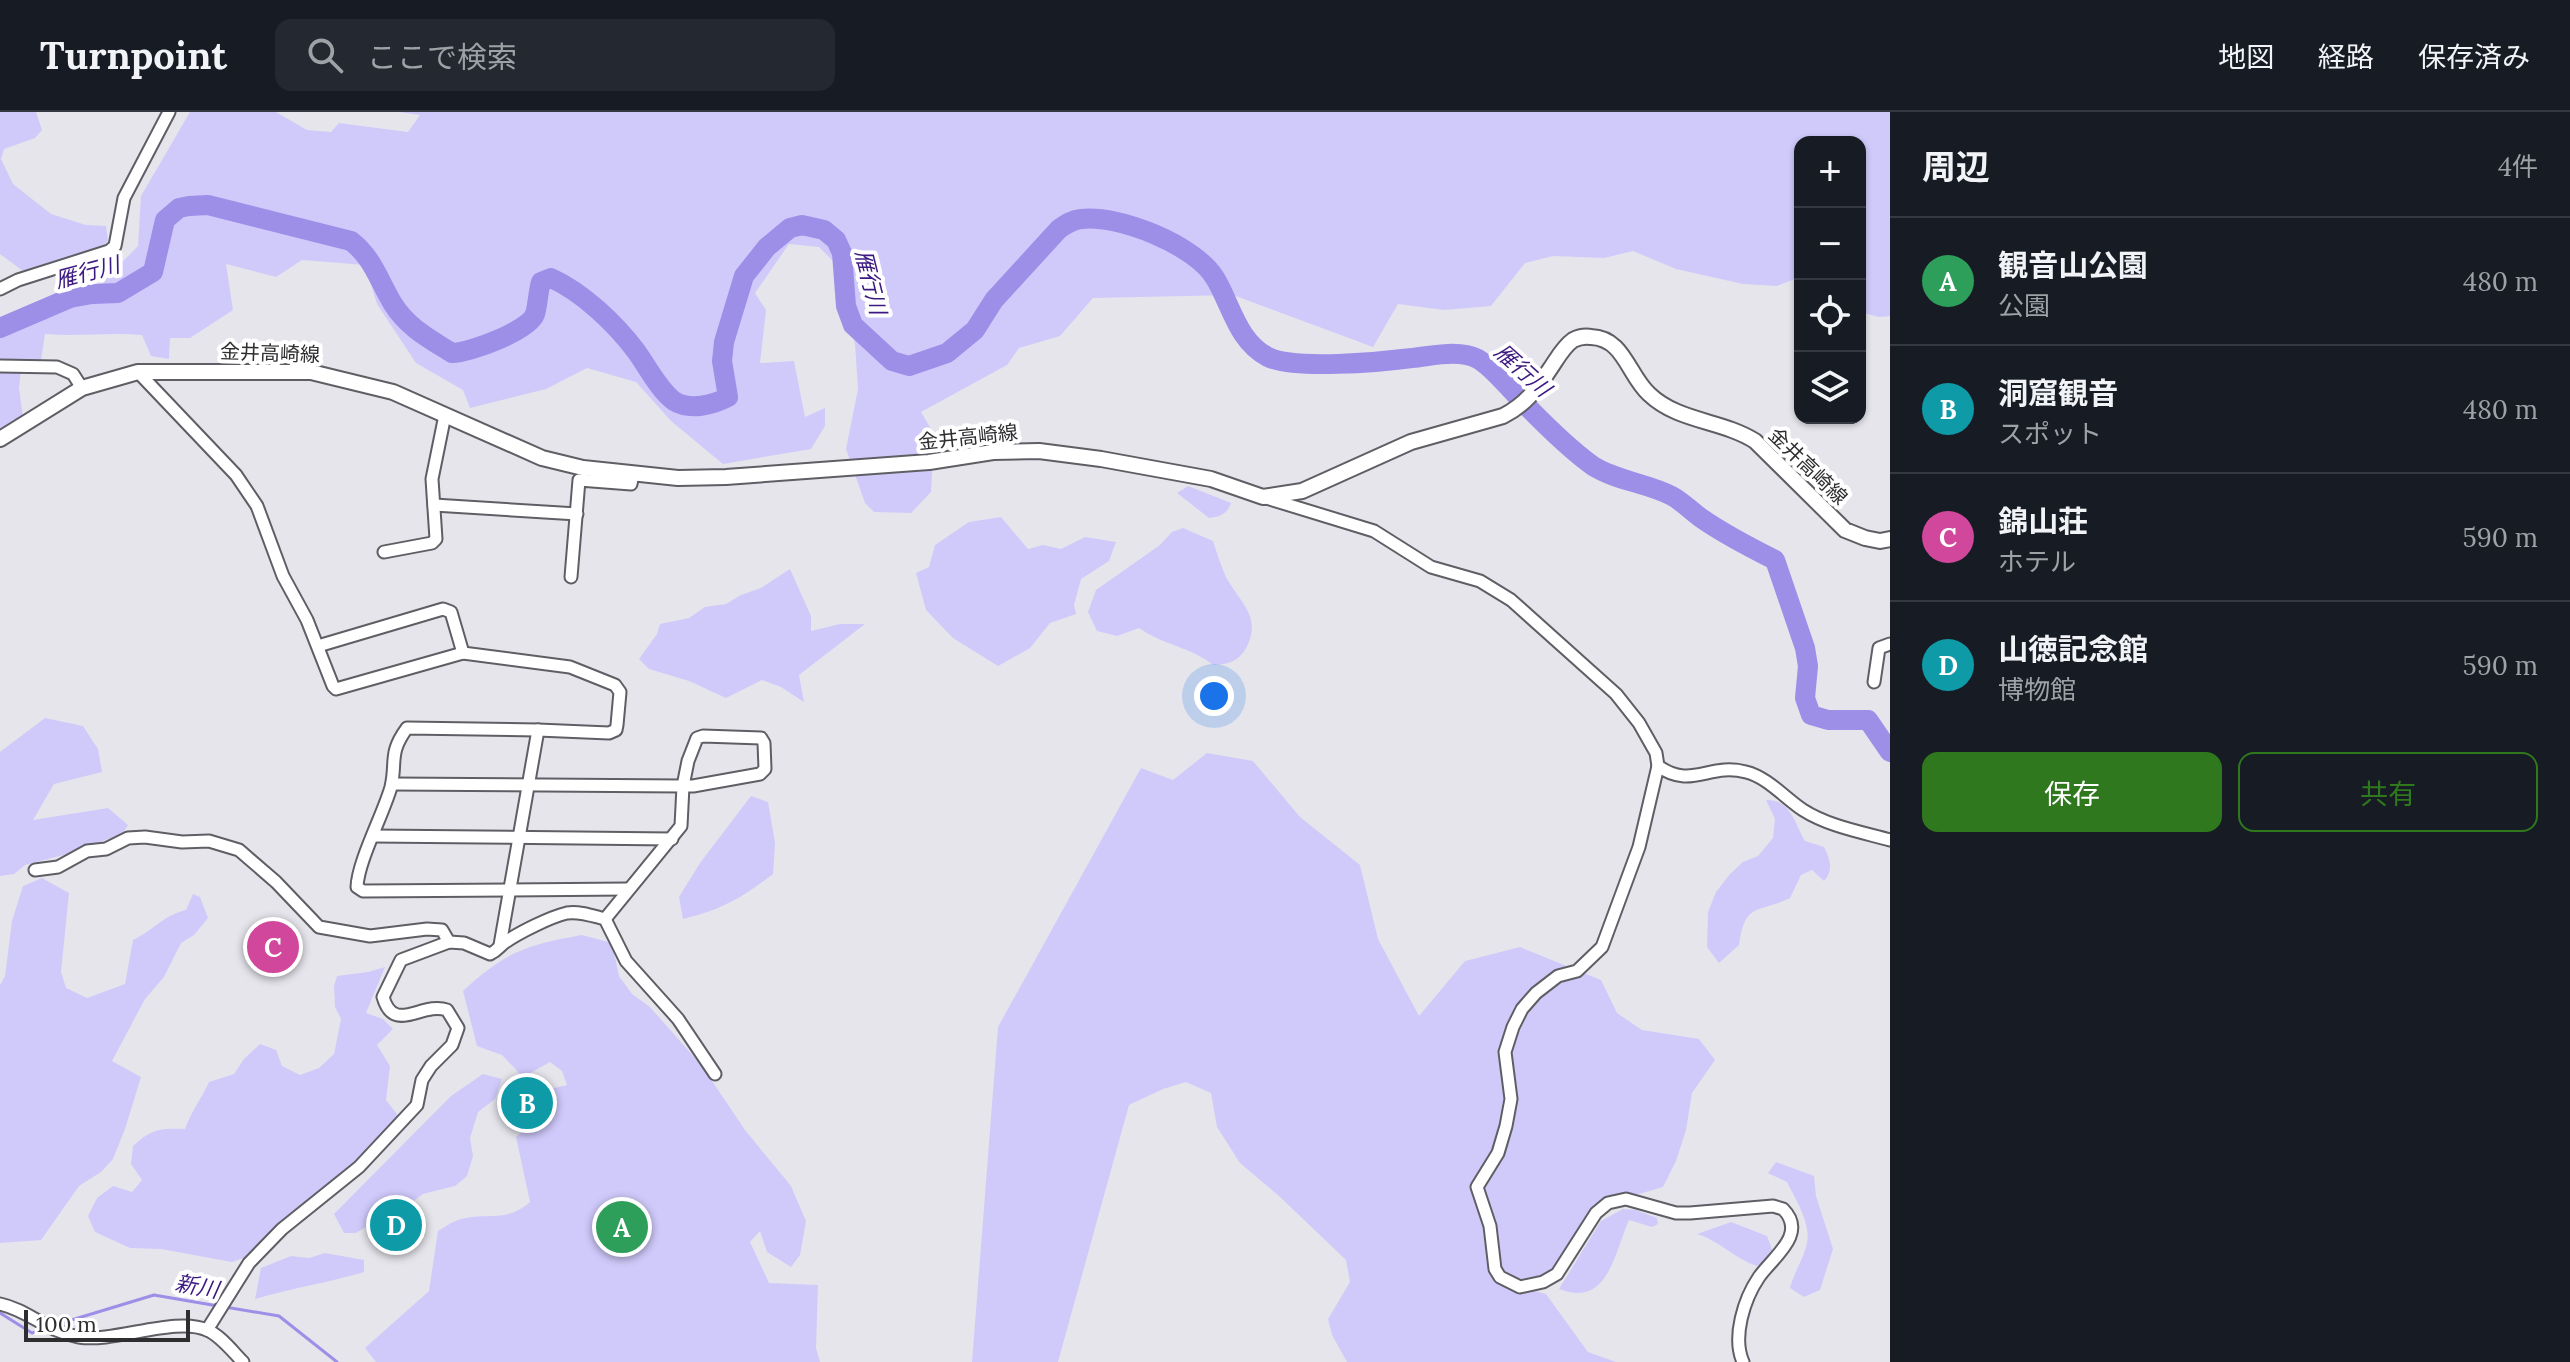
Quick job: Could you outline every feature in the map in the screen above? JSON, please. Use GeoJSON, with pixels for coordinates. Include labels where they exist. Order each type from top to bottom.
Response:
{"type":"FeatureCollection","features":[{"type":"Feature","properties":{"kind":"main road","name":"金井高崎線"},"geometry":{"type":"LineString","coordinates":[[0,439],[82,388],[138,372],[311,372],[393,392],[542,458],[573,466],[633,474],[678,478],[726,477],[929,462],[993,452],[1039,451],[1211,479],[1263,497],[1302,491],[1411,442],[1489,422],[1516,409],[1537,388],[1563,350],[1573,341],[1589,337],[1609,340],[1620,351],[1648,394],[1661,403],[1678,413],[1748,436],[1845,530],[1865,538],[1890,539]]}},
{"type":"Feature","properties":{"kind":"street"},"geometry":{"type":"LineString","coordinates":[[0,289],[18,280],[109,251],[115,246],[124,198],[169,112]]}},
{"type":"Feature","properties":{"kind":"street"},"geometry":{"type":"LineString","coordinates":[[0,366],[57,367],[73,374],[82,388]]}},
{"type":"Feature","properties":{"kind":"street"},"geometry":{"type":"LineString","coordinates":[[138,372],[236,475],[257,506],[283,576],[307,620],[333,686],[341,689],[463,653],[570,667],[615,685],[620,692],[617,725],[613,733],[407,728],[392,757],[392,784],[357,883],[359,890],[628,889]]}},
{"type":"Feature","properties":{"kind":"street"},"geometry":{"type":"LineString","coordinates":[[384,552],[432,543],[436,539],[432,479],[445,415]]}},
{"type":"Feature","properties":{"kind":"street"},"geometry":{"type":"LineString","coordinates":[[571,577],[579,480],[631,484],[633,474]]}},
{"type":"Feature","properties":{"kind":"street"},"geometry":{"type":"LineString","coordinates":[[1263,497],[1374,531],[1431,567],[1480,581],[1511,600],[1616,694],[1639,723],[1656,753],[1658,766],[1639,847],[1602,947],[1577,971],[1558,976],[1536,993],[1522,1009],[1513,1027],[1505,1052],[1511,1099],[1506,1126],[1498,1153],[1477,1187],[1490,1226],[1495,1269],[1500,1277],[1520,1287],[1543,1282],[1557,1274],[1596,1213],[1608,1203],[1626,1199],[1676,1213],[1773,1206],[1783,1209],[1792,1223],[1791,1234],[1787,1245],[1757,1279],[1743,1311],[1739,1353],[1743,1362]]}},
{"type":"Feature","properties":{"kind":"street"},"geometry":{"type":"LineString","coordinates":[[434,505],[577,514]]}},
{"type":"Feature","properties":{"kind":"street"},"geometry":{"type":"LineString","coordinates":[[318,646],[443,609],[451,612],[463,653]]}},
{"type":"Feature","properties":{"kind":"street"},"geometry":{"type":"LineString","coordinates":[[1874,682],[1879,648],[1890,644]]}},
{"type":"Feature","properties":{"kind":"street"},"geometry":{"type":"LineString","coordinates":[[207,1330],[249,1263],[282,1229],[359,1167],[417,1105],[422,1080],[452,1045],[458,1028],[452,1016],[441,1008],[394,1015],[388,1011],[383,997],[401,960],[449,942],[464,943],[490,954],[500,945],[538,730]]}},
{"type":"Feature","properties":{"kind":"street"},"geometry":{"type":"LineString","coordinates":[[392,784],[683,786],[760,774],[765,769],[764,741],[758,737],[699,736],[695,740],[683,786],[683,821],[672,839],[605,919]]}},
{"type":"Feature","properties":{"kind":"street"},"geometry":{"type":"LineString","coordinates":[[1658,766],[1679,777],[1712,770],[1736,769],[1752,773],[1805,811],[1837,825],[1890,840]]}},
{"type":"Feature","properties":{"kind":"street"},"geometry":{"type":"LineString","coordinates":[[373,836],[672,839]]}},
{"type":"Feature","properties":{"kind":"street"},"geometry":{"type":"LineString","coordinates":[[35,870],[58,867],[87,851],[106,849],[128,838],[209,841],[239,850],[276,882],[319,927],[370,936],[442,930],[449,942]]}},
{"type":"Feature","properties":{"kind":"street"},"geometry":{"type":"LineString","coordinates":[[500,945],[568,913],[585,913],[605,919],[626,961],[678,1019],[715,1074]]}},
{"type":"Feature","properties":{"kind":"street"},"geometry":{"type":"LineString","coordinates":[[0,1304],[12,1306],[47,1328],[83,1337],[189,1326],[207,1330],[243,1362]]}},
{"type":"Feature","properties":{"kind":"shaded area"},"geometry":{"type":"Polygon","coordinates":[[[0,112],[36,112],[42,130],[35,138],[4,149],[1,159],[13,184],[51,214],[86,225],[106,226],[108,241],[94,254],[23,271],[0,254],[0,112]]]}},
{"type":"Feature","properties":{"kind":"shaded area"},"geometry":{"type":"Polygon","coordinates":[[[190,112],[276,112],[307,130],[331,132],[339,123],[408,132],[420,115],[399,112],[1890,112],[1890,316],[1866,314],[1866,136],[1794,136],[1794,279],[1777,286],[1743,284],[1676,269],[1633,251],[1604,258],[1553,256],[1525,263],[1491,306],[1444,310],[1398,304],[1373,347],[1233,295],[1093,298],[1060,336],[1019,348],[1007,365],[921,412],[934,434],[931,492],[911,513],[874,512],[865,503],[846,449],[858,389],[855,344],[837,265],[819,247],[789,244],[755,293],[766,310],[760,363],[794,361],[805,417],[825,408],[825,426],[811,449],[723,464],[671,421],[636,382],[587,368],[546,389],[470,408],[463,390],[416,363],[377,304],[365,265],[302,260],[276,277],[226,264],[233,310],[190,338],[170,338],[169,359],[151,356],[142,335],[45,334],[41,360],[0,359],[0,334],[81,304],[138,246],[141,196],[190,112]]]}},
{"type":"Feature","properties":{"kind":"shaded area"},"geometry":{"type":"Polygon","coordinates":[[[0,370],[21,370],[19,388],[23,417],[0,429],[0,370]]]}},
{"type":"Feature","properties":{"kind":"shaded area"},"geometry":{"type":"Polygon","coordinates":[[[1188,486],[1231,503],[1223,514],[1209,518],[1177,493],[1188,486]]]}},
{"type":"Feature","properties":{"kind":"shaded area"},"geometry":{"type":"Polygon","coordinates":[[[1001,517],[1028,549],[1043,545],[1061,549],[1085,537],[1116,542],[1109,561],[1081,579],[1074,605],[1076,614],[1050,623],[1030,648],[998,666],[953,638],[926,610],[916,573],[929,567],[935,545],[969,522],[1001,517]]]}},
{"type":"Feature","properties":{"kind":"shaded area"},"geometry":{"type":"Polygon","coordinates":[[[1183,528],[1213,541],[1226,577],[1248,611],[1252,629],[1250,639],[1245,650],[1231,662],[1213,665],[1139,628],[1117,636],[1097,631],[1088,612],[1096,590],[1160,545],[1172,532],[1183,528]]]}},
{"type":"Feature","properties":{"kind":"shaded area"},"geometry":{"type":"Polygon","coordinates":[[[790,569],[811,616],[811,631],[840,624],[865,624],[799,675],[804,702],[781,687],[762,680],[726,698],[689,681],[649,669],[639,659],[657,634],[660,624],[689,618],[705,607],[726,604],[761,588],[790,569]]]}},
{"type":"Feature","properties":{"kind":"shaded area"},"geometry":{"type":"Polygon","coordinates":[[[45,718],[83,726],[98,749],[102,772],[54,784],[33,820],[108,808],[128,825],[122,834],[25,865],[14,874],[0,876],[0,752],[45,718]]]}},
{"type":"Feature","properties":{"kind":"shaded area"},"geometry":{"type":"Polygon","coordinates":[[[1207,753],[1253,761],[1300,817],[1360,865],[1378,939],[1419,1016],[1465,961],[1520,947],[1601,980],[1617,1013],[1642,1030],[1699,1039],[1715,1060],[1692,1093],[1686,1130],[1663,1187],[1608,1203],[1557,1274],[1523,1288],[1546,1294],[1588,1352],[1616,1362],[1347,1362],[1332,1335],[1328,1319],[1350,1282],[1346,1260],[1240,1163],[1217,1127],[1211,1093],[1186,1082],[1129,1105],[1058,1362],[972,1362],[998,1027],[1141,768],[1173,780],[1207,753]]]}},
{"type":"Feature","properties":{"kind":"shaded area"},"geometry":{"type":"Polygon","coordinates":[[[751,796],[768,802],[775,843],[773,874],[731,902],[683,919],[679,897],[700,863],[751,796]]]}},
{"type":"Feature","properties":{"kind":"shaded area"},"geometry":{"type":"Polygon","coordinates":[[[1766,800],[1781,803],[1786,808],[1805,841],[1824,847],[1829,860],[1829,873],[1824,881],[1812,870],[1801,875],[1790,898],[1749,915],[1739,945],[1719,963],[1707,947],[1708,912],[1716,892],[1730,874],[1743,862],[1758,856],[1773,838],[1775,819],[1766,800]]]}},
{"type":"Feature","properties":{"kind":"shaded area"},"geometry":{"type":"Polygon","coordinates":[[[42,878],[69,893],[61,972],[66,988],[87,998],[125,984],[133,940],[186,910],[193,894],[200,897],[208,918],[194,935],[181,943],[164,977],[145,999],[112,1061],[141,1077],[113,1159],[101,1172],[79,1186],[41,1240],[0,1243],[0,985],[5,976],[12,921],[23,886],[42,878]]]}},
{"type":"Feature","properties":{"kind":"shaded area"},"geometry":{"type":"Polygon","coordinates":[[[582,935],[612,943],[619,976],[632,994],[650,1007],[702,1066],[745,1130],[791,1186],[806,1221],[800,1255],[791,1267],[767,1252],[760,1231],[750,1242],[769,1283],[818,1285],[816,1348],[820,1362],[376,1362],[365,1348],[429,1291],[438,1231],[461,1219],[513,1213],[530,1202],[516,1137],[541,1116],[546,1090],[567,1085],[562,1071],[550,1062],[523,1077],[502,1055],[477,1046],[463,991],[491,967],[517,952],[582,935]]]}},
{"type":"Feature","properties":{"kind":"shaded area"},"geometry":{"type":"Polygon","coordinates":[[[385,967],[366,1013],[383,1019],[393,1029],[377,1045],[390,1066],[386,1100],[400,1118],[378,1136],[352,1165],[280,1222],[249,1256],[232,1262],[161,1249],[130,1248],[95,1232],[88,1216],[97,1198],[113,1186],[132,1192],[142,1180],[131,1164],[133,1146],[156,1131],[185,1129],[209,1082],[234,1074],[260,1044],[276,1050],[282,1066],[300,1075],[319,1068],[334,1054],[341,1019],[335,1007],[337,976],[385,967]]]}},
{"type":"Feature","properties":{"kind":"shaded area"},"geometry":{"type":"Polygon","coordinates":[[[483,1074],[502,1079],[495,1099],[478,1112],[470,1138],[473,1156],[467,1176],[455,1186],[423,1194],[356,1233],[344,1233],[334,1214],[451,1096],[483,1074]]]}},
{"type":"Feature","properties":{"kind":"shaded area"},"geometry":{"type":"Polygon","coordinates":[[[1776,1162],[1814,1176],[1816,1196],[1833,1249],[1820,1290],[1804,1297],[1790,1288],[1806,1247],[1807,1230],[1787,1182],[1768,1173],[1776,1162]]]}},
{"type":"Feature","properties":{"kind":"shaded area"},"geometry":{"type":"Polygon","coordinates":[[[1623,1209],[1657,1218],[1658,1224],[1652,1227],[1629,1220],[1613,1262],[1599,1284],[1588,1291],[1575,1293],[1559,1289],[1601,1221],[1623,1209]]]}},
{"type":"Feature","properties":{"kind":"shaded area"},"geometry":{"type":"Polygon","coordinates":[[[1731,1222],[1767,1236],[1773,1252],[1757,1266],[1697,1234],[1731,1222]]]}},
{"type":"Feature","properties":{"kind":"shaded area"},"geometry":{"type":"Polygon","coordinates":[[[325,1253],[364,1260],[364,1272],[255,1299],[261,1268],[291,1256],[309,1258],[325,1253]]]}},
{"type":"Feature","properties":{"kind":"waterway","name":"雁行川"},"geometry":{"type":"LineString","coordinates":[[0,328],[70,298],[118,293],[153,272],[165,220],[179,208],[208,205],[351,241],[370,262],[405,320],[452,353],[485,345],[522,327],[535,314],[541,282],[551,278],[574,291],[608,319],[628,340],[658,384],[674,401],[687,406],[701,406],[728,397],[722,361],[724,342],[744,276],[767,247],[790,228],[802,225],[824,230],[836,240],[842,253],[846,306],[853,325],[892,361],[909,366],[947,353],[975,330],[994,300],[1059,229],[1081,219],[1115,221],[1154,234],[1191,254],[1205,266],[1221,288],[1242,332],[1257,350],[1268,357],[1317,364],[1445,354],[1462,354],[1478,359],[1494,371],[1554,433],[1593,466],[1672,496],[1701,518],[1775,560],[1805,648],[1808,666],[1805,698],[1811,715],[1828,720],[1868,720],[1890,752]]}},
{"type":"Feature","properties":{"kind":"waterway","name":"新川"},"geometry":{"type":"LineString","coordinates":[[55,1325],[154,1295],[218,1306]]}},
{"type":"Feature","properties":{"kind":"waterway","name":"新川"},"geometry":{"type":"LineString","coordinates":[[225,1307],[279,1316],[337,1362]]}},
{"type":"Feature","properties":{"kind":"waterway","name":"新川"},"geometry":{"type":"LineString","coordinates":[[0,1313],[32,1333],[44,1329]]}},
{"type":"Feature","properties":{"kind":"place","name":"錦山荘"},"geometry":{"type":"Point","coordinates":[273,947]}},
{"type":"Feature","properties":{"kind":"place","name":"洞窟観音"},"geometry":{"type":"Point","coordinates":[527,1103]}},
{"type":"Feature","properties":{"kind":"place","name":"山徳記念館"},"geometry":{"type":"Point","coordinates":[396,1225]}},
{"type":"Feature","properties":{"kind":"place","name":"観音山公園"},"geometry":{"type":"Point","coordinates":[622,1227]}}]}
